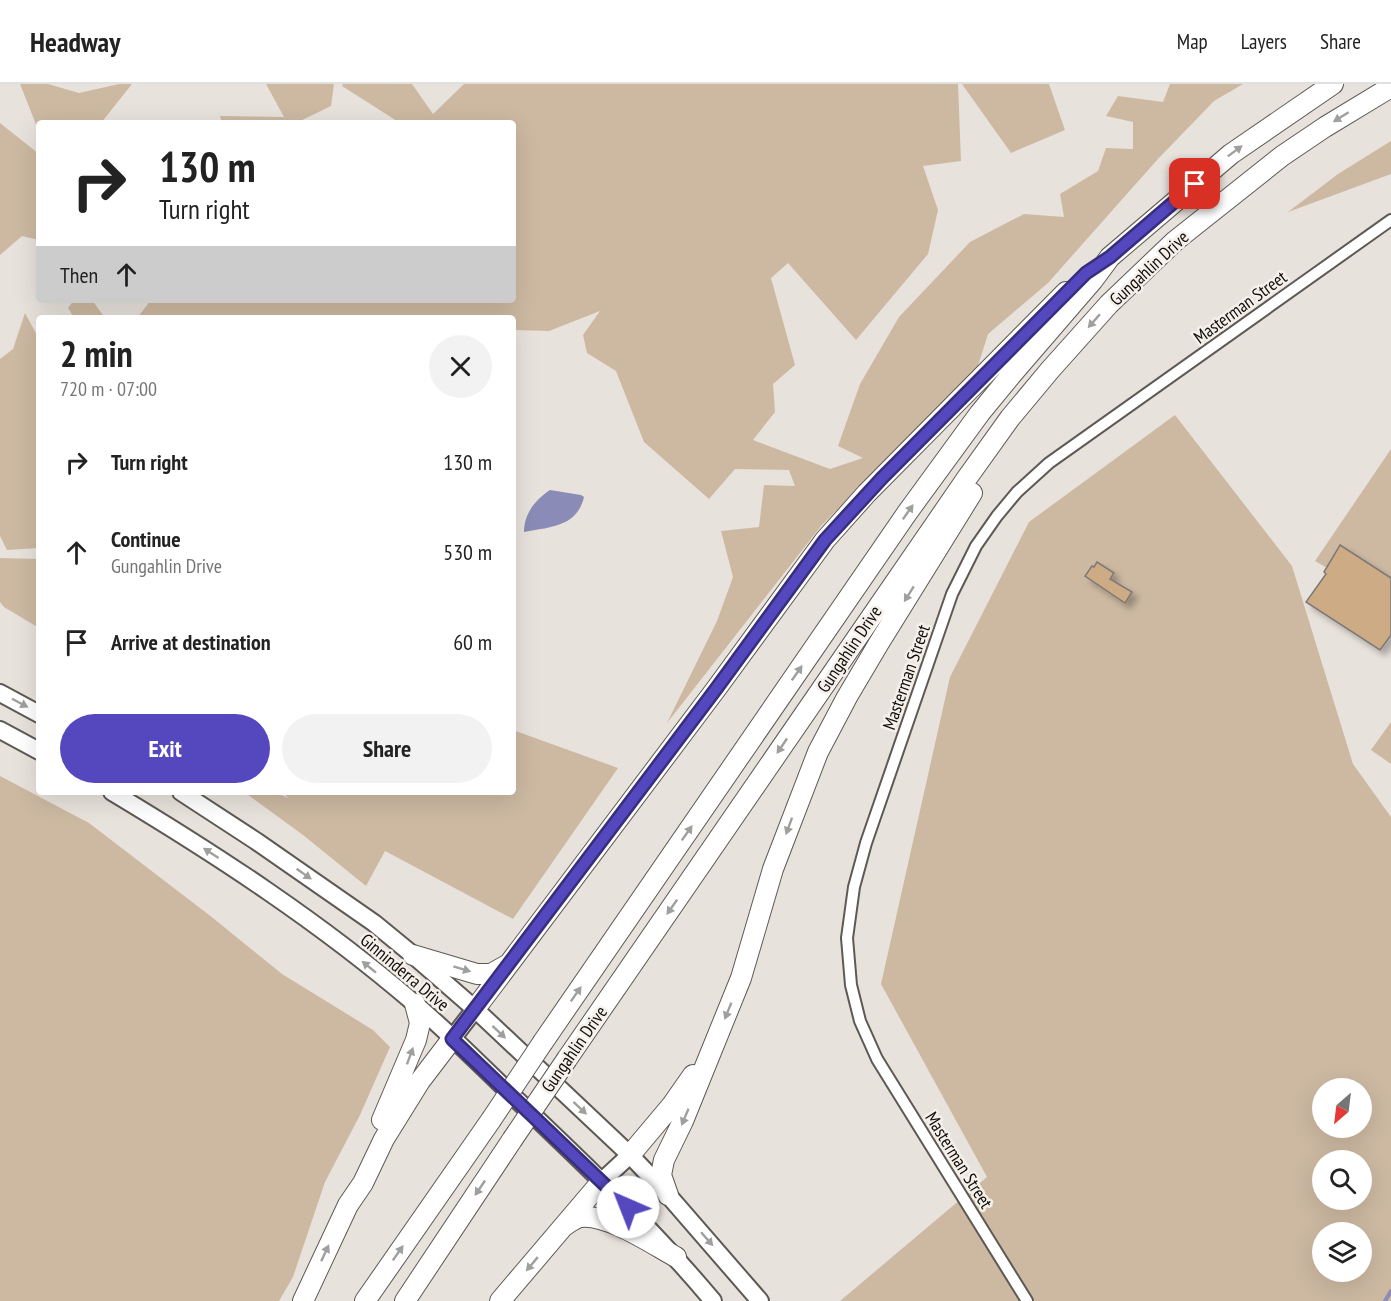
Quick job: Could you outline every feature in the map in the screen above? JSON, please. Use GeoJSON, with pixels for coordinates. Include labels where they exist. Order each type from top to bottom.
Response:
{"type":"FeatureCollection","features":[{"type":"Feature","properties":{"kind":"highway","name":"Gungahlin Drive"},"geometry":{"type":"LineString","coordinates":[[365,1301],[942,464],[980,413],[1110,257],[1231,154],[1333,84]]}},
{"type":"Feature","properties":{"kind":"highway","name":"Gungahlin Drive"},"geometry":{"type":"LineString","coordinates":[[405,1301],[567,1059],[1010,418],[1109,304],[1175,241],[1282,156],[1391,87]]}},
{"type":"Feature","properties":{"kind":"highway"},"geometry":{"type":"LineString","coordinates":[[475,1009],[825,540],[874,485],[1049,309],[1086,273],[1110,257]]}},
{"type":"Feature","properties":{"kind":"highway"},"geometry":{"type":"LineString","coordinates":[[668,1195],[661,1175],[664,1160],[683,1121],[741,978],[773,869],[818,753],[847,697],[978,483],[1036,402],[1068,352]]}},
{"type":"Feature","properties":{"kind":"highway"},"geometry":{"type":"LineString","coordinates":[[413,955],[477,974],[491,974],[509,964]]}},
{"type":"Feature","properties":{"kind":"highway"},"geometry":{"type":"LineString","coordinates":[[348,1205],[354,1175],[389,1107],[416,1040],[420,1023],[415,1004]]}},
{"type":"Feature","properties":{"kind":"highway"},"geometry":{"type":"LineString","coordinates":[[303,1301],[348,1205],[363,1183],[404,1105],[452,1039]]}},
{"type":"Feature","properties":{"kind":"highway"},"geometry":{"type":"LineString","coordinates":[[630,1155],[672,1105],[715,1043]]}},
{"type":"Feature","properties":{"kind":"highway"},"geometry":{"type":"LineString","coordinates":[[500,1301],[602,1181]]}},
{"type":"Feature","properties":{"kind":"highway"},"geometry":{"type":"LineString","coordinates":[[563,1226],[580,1217],[595,1218],[628,1229],[676,1257]]}},
{"type":"Feature","properties":{"kind":"main road"},"geometry":{"type":"LineString","coordinates":[[0,693],[36,712]]}},
{"type":"Feature","properties":{"kind":"main road"},"geometry":{"type":"LineString","coordinates":[[0,730],[36,749]]}},
{"type":"Feature","properties":{"kind":"main road","name":"Ginninderra Drive"},"geometry":{"type":"LineString","coordinates":[[117,795],[256,884],[351,952],[415,1004],[602,1181],[676,1257],[713,1301]]}},
{"type":"Feature","properties":{"kind":"main road","name":"Ginninderra Drive"},"geometry":{"type":"LineString","coordinates":[[186,795],[366,917],[475,1009],[630,1155],[760,1301]]}},
{"type":"Feature","properties":{"kind":"main road"},"geometry":{"type":"LineString","coordinates":[[452,1039],[475,1009]]}},
{"type":"Feature","properties":{"kind":"main road"},"geometry":{"type":"LineString","coordinates":[[602,1181],[630,1155]]}},
{"type":"Feature","properties":{"kind":"street","name":"Masterman Street"},"geometry":{"type":"LineString","coordinates":[[1028,1301],[877,1059],[860,1021],[851,985],[847,938],[854,887],[866,843],[952,594],[976,546],[1017,492],[1049,463],[1391,220]]}},
{"type":"Feature","properties":{"kind":"shaded area"},"geometry":{"type":"Polygon","coordinates":[[[20,84],[48,84],[79,93],[119,84],[132,84],[103,120],[36,120],[36,124],[20,84]]]}},
{"type":"Feature","properties":{"kind":"shaded area"},"geometry":{"type":"Polygon","coordinates":[[[266,84],[334,84],[331,106],[302,120],[221,120],[220,116],[284,117],[266,84]]]}},
{"type":"Feature","properties":{"kind":"shaded area"},"geometry":{"type":"Polygon","coordinates":[[[343,84],[412,84],[433,114],[464,84],[958,84],[961,161],[923,166],[938,210],[928,254],[856,340],[788,263],[771,278],[795,365],[773,384],[775,412],[753,440],[830,469],[863,458],[838,446],[860,384],[899,317],[970,242],[1024,214],[1064,217],[1060,194],[1098,171],[1106,148],[1133,149],[1133,122],[1106,116],[1118,96],[1163,102],[1170,84],[1243,84],[1214,101],[1157,160],[1048,283],[988,334],[978,366],[821,526],[667,723],[717,621],[733,577],[721,531],[759,527],[764,485],[795,486],[789,470],[735,469],[709,499],[644,442],[616,371],[587,353],[583,335],[600,311],[549,331],[516,330],[516,315],[139,315],[149,303],[516,303],[516,120],[395,120],[342,86],[343,84]]]}},
{"type":"Feature","properties":{"kind":"shaded area"},"geometry":{"type":"Polygon","coordinates":[[[962,84],[1049,84],[1065,130],[1011,153],[962,84]]]}},
{"type":"Feature","properties":{"kind":"shaded area"},"geometry":{"type":"Polygon","coordinates":[[[0,123],[36,152],[36,239],[22,236],[0,255],[0,123]]]}},
{"type":"Feature","properties":{"kind":"shaded area"},"geometry":{"type":"Polygon","coordinates":[[[1391,141],[1391,174],[1288,212],[1338,174],[1391,141]]]}},
{"type":"Feature","properties":{"kind":"shaded area"},"geometry":{"type":"Polygon","coordinates":[[[72,303],[94,303],[103,315],[72,315],[68,308],[72,303]]]}},
{"type":"Feature","properties":{"kind":"shaded area"},"geometry":{"type":"Polygon","coordinates":[[[25,313],[36,333],[36,548],[7,550],[0,536],[0,359],[13,349],[25,313]]]}},
{"type":"Feature","properties":{"kind":"shaded area"},"geometry":{"type":"Polygon","coordinates":[[[1175,415],[1292,566],[1353,764],[1391,817],[1391,1301],[840,1301],[987,1177],[881,984],[950,677],[1029,522],[1175,415]]]}},
{"type":"Feature","properties":{"kind":"shaded area"},"geometry":{"type":"Polygon","coordinates":[[[1391,449],[1391,635],[1380,650],[1306,602],[1326,574],[1324,572],[1327,568],[1315,561],[1391,449]]]}},
{"type":"Feature","properties":{"kind":"shaded area"},"geometry":{"type":"Polygon","coordinates":[[[0,558],[36,559],[36,626],[4,607],[0,602],[0,558]]]}},
{"type":"Feature","properties":{"kind":"shaded area"},"geometry":{"type":"Polygon","coordinates":[[[1391,722],[1391,764],[1371,750],[1391,722]]]}},
{"type":"Feature","properties":{"kind":"shaded area"},"geometry":{"type":"Polygon","coordinates":[[[516,731],[618,768],[513,919],[385,851],[366,886],[303,835],[248,795],[282,795],[288,798],[286,795],[516,795],[516,731]]]}},
{"type":"Feature","properties":{"kind":"shaded area"},"geometry":{"type":"Polygon","coordinates":[[[0,776],[89,823],[282,974],[373,1030],[390,1047],[360,1115],[325,1182],[293,1277],[279,1301],[0,1301],[0,776]]]}},
{"type":"Feature","properties":{"kind":"water"},"geometry":{"type":"Polygon","coordinates":[[[550,490],[584,497],[580,507],[569,520],[553,527],[524,532],[531,508],[550,490]]]}},
{"type":"Feature","properties":{"kind":"building"},"geometry":{"type":"Polygon","coordinates":[[[1340,545],[1391,578],[1391,635],[1380,650],[1306,602],[1326,574],[1324,572],[1340,545]]]}},
{"type":"Feature","properties":{"kind":"building"},"geometry":{"type":"Polygon","coordinates":[[[1097,562],[1114,573],[1110,579],[1132,592],[1125,603],[1085,576],[1097,562]]]}},
{"type":"Feature","properties":{"kind":"waterway"},"geometry":{"type":"LineString","coordinates":[[1385,1301],[1391,1291]]}},
{"type":"Feature","properties":{"kind":"route"},"geometry":{"type":"LineString","coordinates":[[628,1207],[452,1039],[716,689],[825,540],[867,493],[1086,273],[1110,257],[1195,184]]}}]}
